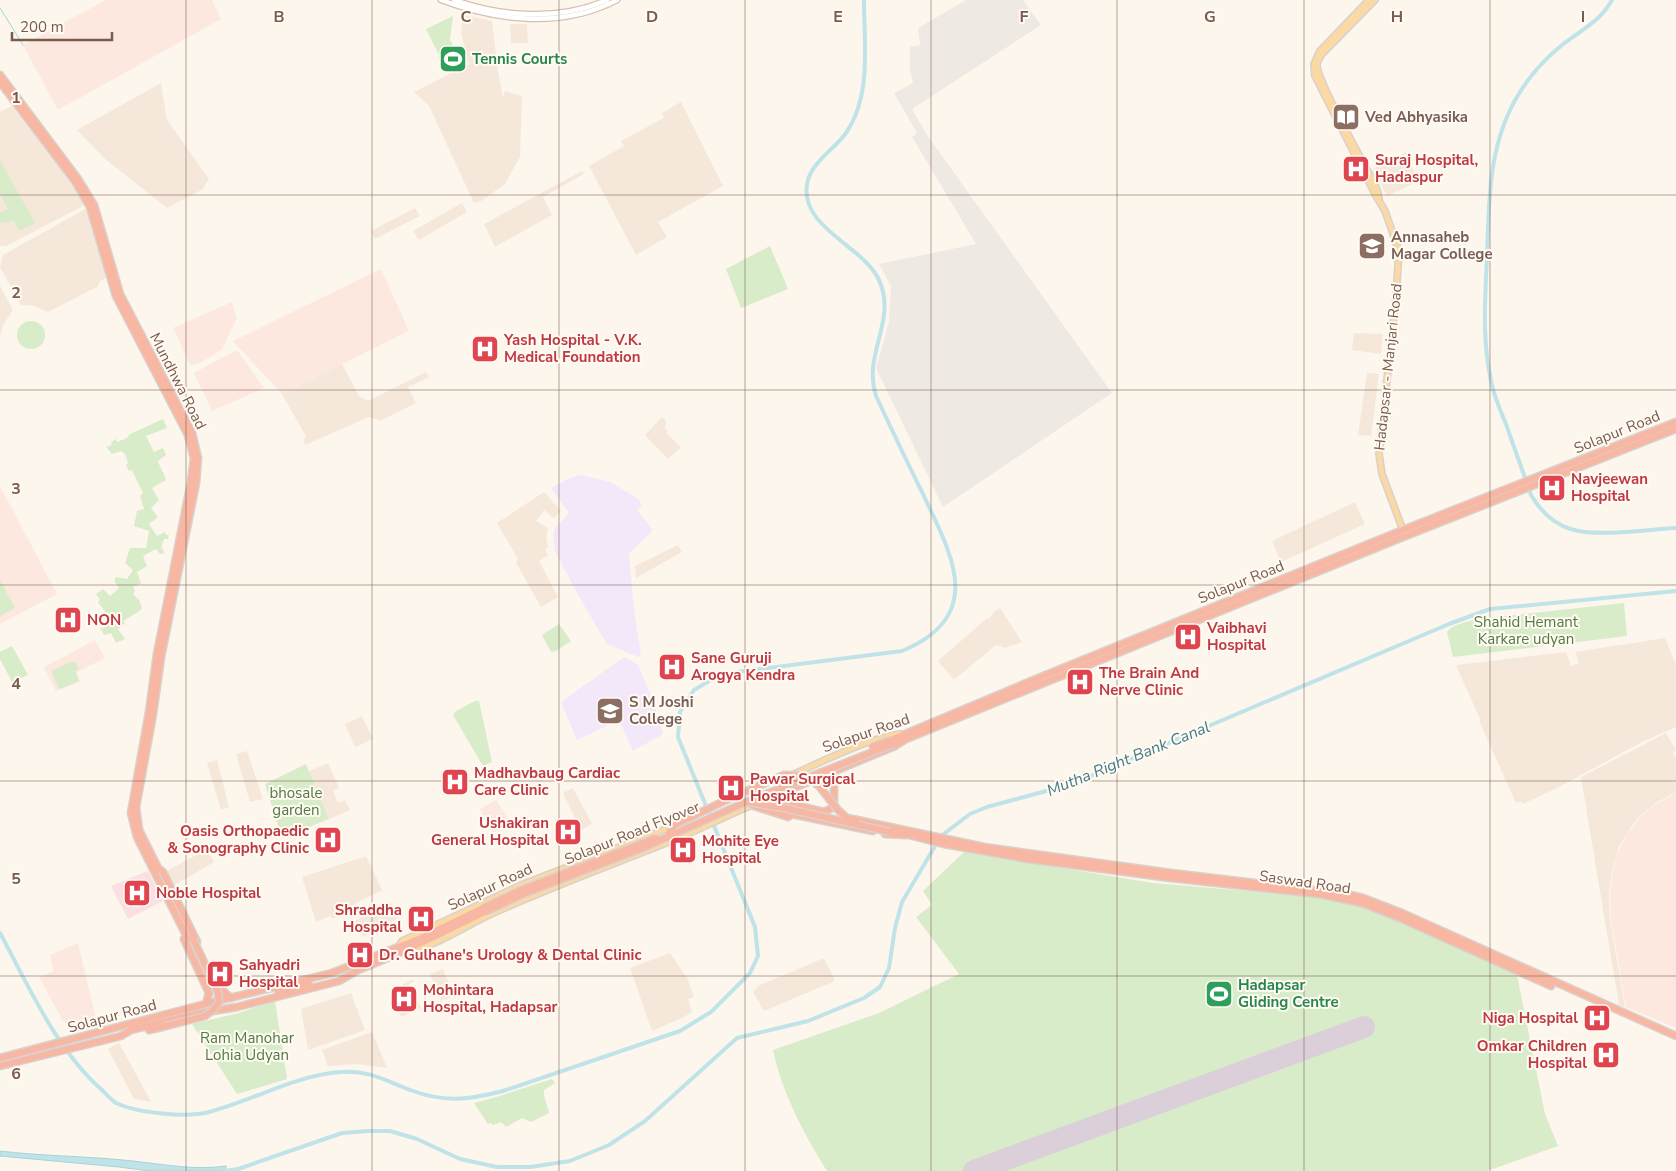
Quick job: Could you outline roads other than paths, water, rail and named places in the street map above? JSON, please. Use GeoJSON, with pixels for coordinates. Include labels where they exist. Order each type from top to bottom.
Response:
{"type":"FeatureCollection","features":[{"type":"Feature","properties":{"kind":"highway","name":"Mundhwa Road"},"geometry":{"type":"LineString","coordinates":[[0,75],[78,178],[92,200],[100,219],[120,294],[192,433],[197,450],[198,466],[182,544]]}},
{"type":"Feature","properties":{"kind":"highway","name":"Mundhwa Road"},"geometry":{"type":"LineString","coordinates":[[0,82],[75,181],[88,202],[95,220],[116,296],[188,435],[193,451],[194,466],[182,544],[136,807],[138,824],[146,850],[192,943]]}},
{"type":"Feature","properties":{"kind":"highway","name":"Solapur Road"},"geometry":{"type":"LineString","coordinates":[[767,799],[895,746],[905,736],[1041,677],[1524,486],[1676,422]]}},
{"type":"Feature","properties":{"kind":"highway","name":"Solapur Road"},"geometry":{"type":"LineString","coordinates":[[1533,482],[1676,429]]}},
{"type":"Feature","properties":{"kind":"highway","name":"Solapur Road Flyover"},"geometry":{"type":"LineString","coordinates":[[400,950],[419,939],[484,910],[656,843],[905,736]]}},
{"type":"Feature","properties":{"kind":"highway","name":"Solapur Road Flyover"},"geometry":{"type":"LineString","coordinates":[[484,910],[521,890],[669,833],[744,799],[892,742]]}},
{"type":"Feature","properties":{"kind":"highway"},"geometry":{"type":"LineString","coordinates":[[834,772],[834,807],[837,811],[846,816],[930,832],[933,833],[934,838]]}},
{"type":"Feature","properties":{"kind":"highway"},"geometry":{"type":"LineString","coordinates":[[669,833],[676,824],[736,796],[784,775],[795,775],[804,776],[815,783],[847,818],[934,838]]}},
{"type":"Feature","properties":{"kind":"highway"},"geometry":{"type":"LineString","coordinates":[[763,787],[767,799],[824,812],[834,807]]}},
{"type":"Feature","properties":{"kind":"highway"},"geometry":{"type":"LineString","coordinates":[[777,800],[786,811],[792,814],[890,835],[906,835]]}},
{"type":"Feature","properties":{"kind":"highway"},"geometry":{"type":"LineString","coordinates":[[748,804],[788,817],[792,814]]}},
{"type":"Feature","properties":{"kind":"highway"},"geometry":{"type":"LineString","coordinates":[[748,804],[784,808],[906,835]]}},
{"type":"Feature","properties":{"kind":"highway","name":"Saswad Road"},"geometry":{"type":"LineString","coordinates":[[906,835],[934,838],[944,842],[1028,859],[1171,878],[1319,894],[1362,903],[1400,918],[1676,1041]]}},
{"type":"Feature","properties":{"kind":"highway","name":"Saswad Road"},"geometry":{"type":"LineString","coordinates":[[944,842],[1169,873],[1319,890],[1363,898],[1402,913],[1676,1036]]}},
{"type":"Feature","properties":{"kind":"highway"},"geometry":{"type":"LineString","coordinates":[[192,943],[221,989],[231,998]]}},
{"type":"Feature","properties":{"kind":"highway"},"geometry":{"type":"LineString","coordinates":[[192,943],[209,993],[220,1005]]}},
{"type":"Feature","properties":{"kind":"highway"},"geometry":{"type":"LineString","coordinates":[[192,943],[220,1005]]}},
{"type":"Feature","properties":{"kind":"highway","name":"Solapur Road"},"geometry":{"type":"LineString","coordinates":[[0,1058],[205,1004],[220,1005],[331,983],[348,977],[358,970],[400,950]]}},
{"type":"Feature","properties":{"kind":"highway","name":"Solapur Road"},"geometry":{"type":"LineString","coordinates":[[0,1066],[121,1036],[130,1030],[206,1012],[231,998],[332,973],[400,950]]}},
{"type":"Feature","properties":{"kind":"highway"},"geometry":{"type":"LineString","coordinates":[[121,1036],[205,1016],[220,1005],[287,990],[358,970]]}},
{"type":"Feature","properties":{"kind":"highway"},"geometry":{"type":"LineString","coordinates":[[205,984],[215,979]]}},
{"type":"Feature","properties":{"kind":"highway"},"geometry":{"type":"LineString","coordinates":[[206,1012],[208,1008],[205,1004],[209,993]]}},
{"type":"Feature","properties":{"kind":"main road"},"geometry":{"type":"LineString","coordinates":[[441,0],[482,13],[502,17],[536,19],[584,13],[617,0]]}},
{"type":"Feature","properties":{"kind":"main road"},"geometry":{"type":"LineString","coordinates":[[454,0],[483,9],[536,14],[583,9],[607,0]]}},
{"type":"Feature","properties":{"kind":"main road","name":"Hadapsar - Manjari Road"},"geometry":{"type":"LineString","coordinates":[[1369,0],[1323,47],[1316,56],[1314,70],[1322,92],[1375,194],[1379,198]]}},
{"type":"Feature","properties":{"kind":"main road","name":"Hadapsar - Manjari Road"},"geometry":{"type":"LineString","coordinates":[[1375,0],[1322,54],[1317,63],[1318,72],[1324,86],[1378,192],[1399,251],[1396,296],[1378,454],[1382,474],[1404,533]]}},
{"type":"Feature","properties":{"kind":"main road","name":"Solapur Road"},"geometry":{"type":"LineString","coordinates":[[767,799],[748,804],[666,843],[524,900],[435,942],[408,953],[400,950],[402,941],[506,891],[655,834],[858,747],[891,735],[905,736]]}},
{"type":"Feature","properties":{"kind":"water"},"geometry":{"type":"Polygon","coordinates":[[[0,1151],[200,1168],[226,1166],[226,1171],[149,1171],[0,1156],[0,1151]]]}},
{"type":"Feature","properties":{"kind":"waterway"},"geometry":{"type":"LineString","coordinates":[[0,933],[57,1037],[86,1074],[116,1103],[125,1107],[162,1114],[188,1115],[209,1112],[292,1083],[325,1074],[342,1072],[369,1074],[434,1097],[456,1099],[503,1091],[680,1031],[711,1012],[750,973],[758,956],[755,927],[678,737],[680,712],[694,690],[721,674],[902,651],[929,636],[945,620],[954,601],[955,581],[951,560],[943,538],[876,396],[873,365],[885,308],[878,278],[859,255],[822,224],[813,212],[807,199],[809,176],[818,163],[846,133],[860,102],[865,69],[864,0]]}},
{"type":"Feature","properties":{"kind":"waterway"},"geometry":{"type":"LineString","coordinates":[[1612,0],[1596,20],[1569,39],[1545,61],[1524,85],[1509,111],[1496,151],[1492,172],[1488,214],[1486,350],[1495,398],[1531,495],[1550,518],[1560,525],[1583,532],[1625,532],[1676,528]]}},
{"type":"Feature","properties":{"kind":"waterway"},"geometry":{"type":"LineString","coordinates":[[0,8],[23,45]]}},
{"type":"Feature","properties":{"kind":"waterway","name":"Mutha Right Bank Canal"},"geometry":{"type":"LineString","coordinates":[[225,1171],[238,1169],[342,1133],[368,1131],[390,1131],[417,1139],[460,1159],[497,1167],[530,1167],[570,1161],[609,1145],[645,1121],[737,1038],[808,1021],[864,998],[880,987],[889,968],[895,928],[902,902],[941,836],[970,814],[987,807],[1072,784],[1449,624],[1490,609],[1676,591]]}},
{"type":"Feature","properties":{"kind":"place","name":"Tennis Courts"},"geometry":{"type":"Point","coordinates":[453,59]}},
{"type":"Feature","properties":{"kind":"place","name":"Ved Abhyasika"},"geometry":{"type":"Point","coordinates":[1346,117]}},
{"type":"Feature","properties":{"kind":"place","name":"Suraj Hospital, Hadaspur"},"geometry":{"type":"Point","coordinates":[1356,169]}},
{"type":"Feature","properties":{"kind":"place","name":"Annasaheb Magar College"},"geometry":{"type":"Point","coordinates":[1372,246]}},
{"type":"Feature","properties":{"kind":"place","name":"Yash Hospital - V.K. Medical Foundation"},"geometry":{"type":"Point","coordinates":[485,349]}},
{"type":"Feature","properties":{"kind":"place","name":"Navjeewan Hospital"},"geometry":{"type":"Point","coordinates":[1552,488]}},
{"type":"Feature","properties":{"kind":"place","name":"NON"},"geometry":{"type":"Point","coordinates":[68,620]}},
{"type":"Feature","properties":{"kind":"place","name":"Vaibhavi Hospital"},"geometry":{"type":"Point","coordinates":[1188,637]}},
{"type":"Feature","properties":{"kind":"place","name":"Sane Guruji Arogya Kendra"},"geometry":{"type":"Point","coordinates":[672,667]}},
{"type":"Feature","properties":{"kind":"place","name":"The Brain And Nerve Clinic"},"geometry":{"type":"Point","coordinates":[1080,682]}},
{"type":"Feature","properties":{"kind":"place","name":"S M Joshi College"},"geometry":{"type":"Point","coordinates":[610,711]}},
{"type":"Feature","properties":{"kind":"place","name":"Madhavbaug Cardiac Care Clinic"},"geometry":{"type":"Point","coordinates":[455,782]}},
{"type":"Feature","properties":{"kind":"place","name":"Pawar Surgical Hospital"},"geometry":{"type":"Point","coordinates":[731,788]}},
{"type":"Feature","properties":{"kind":"place","name":"Ushakiran General Hospital"},"geometry":{"type":"Point","coordinates":[568,832]}},
{"type":"Feature","properties":{"kind":"place","name":"Oasis Orthopaedic & Sonography Clinic"},"geometry":{"type":"Point","coordinates":[328,840]}},
{"type":"Feature","properties":{"kind":"place","name":"Mohite Eye Hospital"},"geometry":{"type":"Point","coordinates":[683,850]}},
{"type":"Feature","properties":{"kind":"place","name":"Noble Hospital"},"geometry":{"type":"Point","coordinates":[137,893]}},
{"type":"Feature","properties":{"kind":"place","name":"Shraddha Hospital"},"geometry":{"type":"Point","coordinates":[421,919]}},
{"type":"Feature","properties":{"kind":"place","name":"Dr. Gulhane's Urology & Dental Clinic"},"geometry":{"type":"Point","coordinates":[360,955]}},
{"type":"Feature","properties":{"kind":"place","name":"Sahyadri Hospital"},"geometry":{"type":"Point","coordinates":[220,974]}},
{"type":"Feature","properties":{"kind":"place","name":"Hadapsar Gliding Centre"},"geometry":{"type":"Point","coordinates":[1219,994]}},
{"type":"Feature","properties":{"kind":"place","name":"Mohintara Hospital, Hadapsar"},"geometry":{"type":"Point","coordinates":[404,999]}},
{"type":"Feature","properties":{"kind":"place","name":"Niga Hospital"},"geometry":{"type":"Point","coordinates":[1597,1018]}},
{"type":"Feature","properties":{"kind":"place","name":"Omkar Children Hospital"},"geometry":{"type":"Point","coordinates":[1606,1055]}},
{"type":"Feature","properties":{"kind":"park label","name":"Shahid Hemant Karkare udyan"},"geometry":{"type":"Point","coordinates":[1526,630]}},
{"type":"Feature","properties":{"kind":"park label","name":"bhosale garden"},"geometry":{"type":"Point","coordinates":[296,802]}},
{"type":"Feature","properties":{"kind":"park label","name":"Ram Manohar Lohia Udyan"},"geometry":{"type":"Point","coordinates":[247,1046]}}]}
